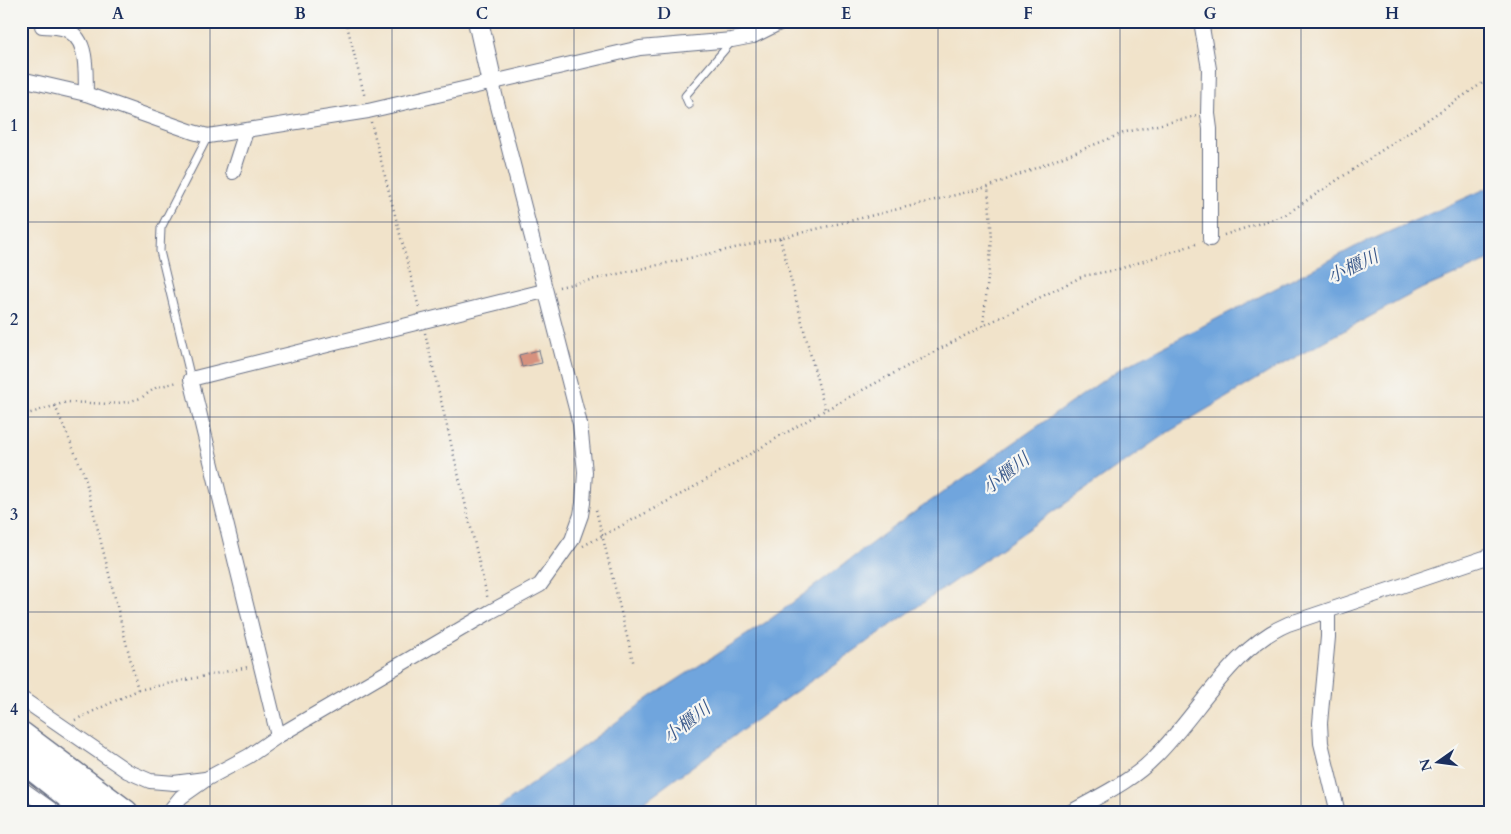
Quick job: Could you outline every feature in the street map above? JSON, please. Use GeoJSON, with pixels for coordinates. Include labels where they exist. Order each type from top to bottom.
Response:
{"type":"FeatureCollection","features":[{"type":"Feature","properties":{"kind":"highway"},"geometry":{"type":"LineString","coordinates":[[21,735],[125,813]]}},
{"type":"Feature","properties":{"kind":"highway"},"geometry":{"type":"LineString","coordinates":[[21,758],[91,813]]}},
{"type":"Feature","properties":{"kind":"street"},"geometry":{"type":"LineString","coordinates":[[168,813],[181,797],[208,778],[249,756],[278,736],[540,584],[572,540],[581,515],[585,486],[585,466],[580,424],[544,290],[478,21]]}},
{"type":"Feature","properties":{"kind":"street"},"geometry":{"type":"LineString","coordinates":[[21,79],[86,94],[208,136],[368,111],[640,48],[732,40],[754,36],[783,21]]}},
{"type":"Feature","properties":{"kind":"street"},"geometry":{"type":"LineString","coordinates":[[1201,21],[1209,69],[1210,239]]}},
{"type":"Feature","properties":{"kind":"street"},"geometry":{"type":"LineString","coordinates":[[42,26],[63,29],[76,37],[82,46],[85,60],[86,94]]}},
{"type":"Feature","properties":{"kind":"street"},"geometry":{"type":"LineString","coordinates":[[233,172],[246,131]]}},
{"type":"Feature","properties":{"kind":"street"},"geometry":{"type":"LineString","coordinates":[[278,736],[192,379],[544,290]]}},
{"type":"Feature","properties":{"kind":"street"},"geometry":{"type":"LineString","coordinates":[[1069,813],[1130,778],[1154,759],[1222,678],[1258,641],[1280,627],[1490,556]]}},
{"type":"Feature","properties":{"kind":"street"},"geometry":{"type":"LineString","coordinates":[[1328,610],[1328,637],[1320,723],[1322,743],[1338,813]]}},
{"type":"Feature","properties":{"kind":"street"},"geometry":{"type":"LineString","coordinates":[[21,698],[127,771],[150,781],[174,783],[208,778]]}},
{"type":"Feature","properties":{"kind":"street"},"geometry":{"type":"LineString","coordinates":[[21,788],[56,813]]}},
{"type":"Feature","properties":{"kind":"lane"},"geometry":{"type":"LineString","coordinates":[[689,105],[685,96],[732,40]]}},
{"type":"Feature","properties":{"kind":"lane"},"geometry":{"type":"LineString","coordinates":[[192,379],[160,251],[159,238],[161,228],[208,136]]}},
{"type":"Feature","properties":{"kind":"path"},"geometry":{"type":"LineString","coordinates":[[346,21],[422,322],[490,612]]}},
{"type":"Feature","properties":{"kind":"path"},"geometry":{"type":"LineString","coordinates":[[560,559],[687,491],[825,410],[983,326],[1083,276],[1116,270],[1285,215],[1490,78]]}},
{"type":"Feature","properties":{"kind":"path"},"geometry":{"type":"LineString","coordinates":[[544,290],[780,238],[988,187],[1126,132],[1208,114]]}},
{"type":"Feature","properties":{"kind":"path"},"geometry":{"type":"LineString","coordinates":[[983,326],[992,239],[988,187]]}},
{"type":"Feature","properties":{"kind":"path"},"geometry":{"type":"LineString","coordinates":[[780,238],[825,410]]}},
{"type":"Feature","properties":{"kind":"path"},"geometry":{"type":"LineString","coordinates":[[21,416],[68,402],[108,404],[127,402],[141,398],[157,387],[192,379]]}},
{"type":"Feature","properties":{"kind":"path"},"geometry":{"type":"LineString","coordinates":[[55,406],[84,474],[138,690]]}},
{"type":"Feature","properties":{"kind":"path"},"geometry":{"type":"LineString","coordinates":[[595,508],[634,665]]}},
{"type":"Feature","properties":{"kind":"path"},"geometry":{"type":"LineString","coordinates":[[63,726],[138,690],[261,664]]}},
{"type":"Feature","properties":{"kind":"water","name":"小櫃川"},"geometry":{"type":"Polygon","coordinates":[[[1490,187],[1490,260],[1417,291],[1281,365],[1165,434],[788,697],[628,813],[492,813],[652,696],[768,621],[892,528],[1118,370],[1355,247],[1490,187]]]}},
{"type":"Feature","properties":{"kind":"building"},"geometry":{"type":"Polygon","coordinates":[[[539,350],[542,363],[522,367],[519,355],[539,350]]]}}]}
